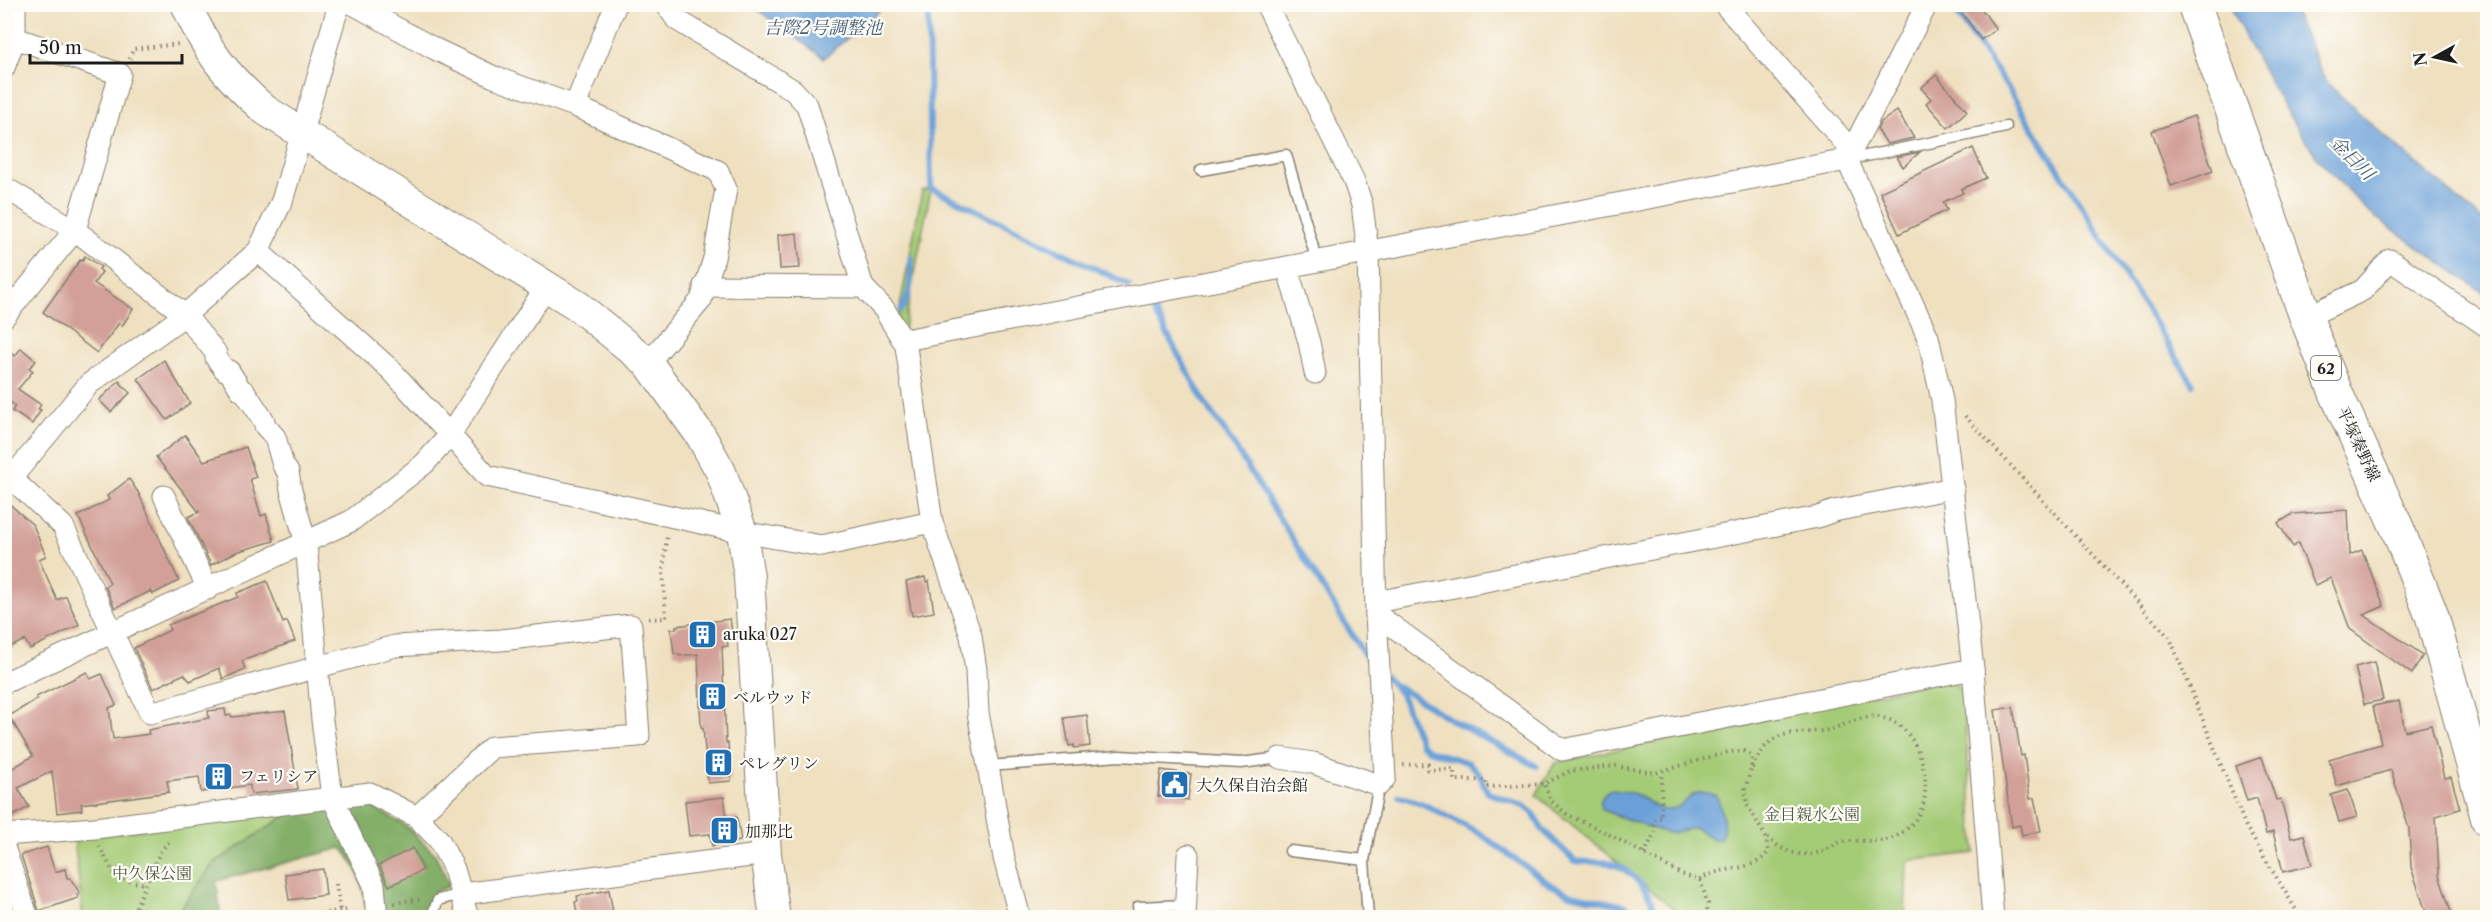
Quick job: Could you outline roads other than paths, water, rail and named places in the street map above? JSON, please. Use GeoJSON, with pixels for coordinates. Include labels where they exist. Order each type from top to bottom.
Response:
{"type":"FeatureCollection","features":[{"type":"Feature","properties":{"kind":"main road","name":"平塚秦野線"},"geometry":{"type":"LineString","coordinates":[[2194,4],[2306,317],[2336,393],[2398,530],[2432,616],[2487,820]]}},
{"type":"Feature","properties":{"kind":"street"},"geometry":{"type":"LineString","coordinates":[[4,68],[15,38],[15,4]]}},
{"type":"Feature","properties":{"kind":"street"},"geometry":{"type":"LineString","coordinates":[[186,4],[204,41],[222,69],[265,110],[578,306],[648,363],[702,436],[721,472],[742,532],[749,577],[766,854],[775,918]]}},
{"type":"Feature","properties":{"kind":"street"},"geometry":{"type":"LineString","coordinates":[[339,4],[282,201],[258,250],[185,315],[89,384],[8,483],[63,526],[150,713],[395,646],[501,640],[631,625],[639,736],[492,747],[417,817]]}},
{"type":"Feature","properties":{"kind":"street"},"geometry":{"type":"LineString","coordinates":[[353,4],[435,50],[484,72],[575,106],[718,171],[726,189],[714,258],[700,300],[648,363]]}},
{"type":"Feature","properties":{"kind":"street"},"geometry":{"type":"LineString","coordinates":[[575,106],[616,4]]}},
{"type":"Feature","properties":{"kind":"street"},"geometry":{"type":"LineString","coordinates":[[666,4],[677,20],[793,90],[807,105],[863,287],[884,309],[902,339],[905,340],[932,522],[971,636],[976,670],[978,712],[1004,858],[1020,918]]}},
{"type":"Feature","properties":{"kind":"street"},"geometry":{"type":"LineString","coordinates":[[1266,4],[1354,182],[1362,205],[1368,252],[1376,608],[1384,778],[1379,785],[1313,763],[1280,758]]}},
{"type":"Feature","properties":{"kind":"street"},"geometry":{"type":"LineString","coordinates":[[1724,4],[1846,144],[1847,160],[1928,337],[1942,400],[1953,488],[1973,669],[1993,918]]}},
{"type":"Feature","properties":{"kind":"street"},"geometry":{"type":"LineString","coordinates":[[1847,160],[1927,4]]}},
{"type":"Feature","properties":{"kind":"street"},"geometry":{"type":"LineString","coordinates":[[4,317],[75,230],[120,74],[15,38]]}},
{"type":"Feature","properties":{"kind":"street"},"geometry":{"type":"LineString","coordinates":[[905,340],[1847,160]]}},
{"type":"Feature","properties":{"kind":"street"},"geometry":{"type":"LineString","coordinates":[[4,187],[75,230],[185,315],[216,352],[216,358],[245,392],[265,426],[275,437],[283,465],[288,472],[306,543],[332,797],[367,867],[374,885],[377,911]]}},
{"type":"Feature","properties":{"kind":"street"},"geometry":{"type":"LineString","coordinates":[[258,250],[391,370],[487,476],[742,532],[822,546],[932,522]]}},
{"type":"Feature","properties":{"kind":"street"},"geometry":{"type":"LineString","coordinates":[[2306,317],[2363,290],[2390,260],[2487,327]]}},
{"type":"Feature","properties":{"kind":"street"},"geometry":{"type":"LineString","coordinates":[[1287,267],[1309,342],[1315,373]]}},
{"type":"Feature","properties":{"kind":"street"},"geometry":{"type":"LineString","coordinates":[[4,683],[351,521],[388,494],[424,464],[450,436],[546,286]]}},
{"type":"Feature","properties":{"kind":"street"},"geometry":{"type":"LineString","coordinates":[[704,286],[863,287]]}},
{"type":"Feature","properties":{"kind":"street"},"geometry":{"type":"LineString","coordinates":[[1376,608],[1953,488]]}},
{"type":"Feature","properties":{"kind":"street"},"geometry":{"type":"LineString","coordinates":[[164,496],[208,589]]}},
{"type":"Feature","properties":{"kind":"street"},"geometry":{"type":"LineString","coordinates":[[1376,608],[1562,750],[1973,669]]}},
{"type":"Feature","properties":{"kind":"street"},"geometry":{"type":"LineString","coordinates":[[4,835],[95,828],[370,793],[417,817],[439,840],[454,869],[468,918]]}},
{"type":"Feature","properties":{"kind":"street"},"geometry":{"type":"LineString","coordinates":[[4,847],[27,918]]}},
{"type":"Feature","properties":{"kind":"street"},"geometry":{"type":"LineString","coordinates":[[462,894],[766,854]]}},
{"type":"Feature","properties":{"kind":"street"},"geometry":{"type":"LineString","coordinates":[[1185,911],[1188,855]]}},
{"type":"Feature","properties":{"kind":"lane"},"geometry":{"type":"LineString","coordinates":[[1847,160],[2006,127]]}},
{"type":"Feature","properties":{"kind":"lane"},"geometry":{"type":"LineString","coordinates":[[1201,170],[1286,155],[1317,261]]}},
{"type":"Feature","properties":{"kind":"lane"},"geometry":{"type":"LineString","coordinates":[[988,766],[1119,756],[1241,763],[1280,758]]}},
{"type":"Feature","properties":{"kind":"lane"},"geometry":{"type":"LineString","coordinates":[[1368,918],[1364,860],[1379,785]]}},
{"type":"Feature","properties":{"kind":"lane"},"geometry":{"type":"LineString","coordinates":[[1290,851],[1364,860]]}},
{"type":"Feature","properties":{"kind":"lane"},"geometry":{"type":"LineString","coordinates":[[431,918],[438,900],[462,894]]}},
{"type":"Feature","properties":{"kind":"lane"},"geometry":{"type":"LineString","coordinates":[[1138,907],[1185,911]]}},
{"type":"Feature","properties":{"kind":"water","name":"吉際2号調整池"},"geometry":{"type":"Polygon","coordinates":[[[751,5],[886,5],[824,58],[751,5]]]}},
{"type":"Feature","properties":{"kind":"water","name":"金目川"},"geometry":{"type":"Polygon","coordinates":[[[2230,5],[2291,5],[2326,82],[2381,133],[2487,224],[2487,295],[2368,212],[2318,159],[2283,106],[2230,5]]]}},
{"type":"Feature","properties":{"kind":"water"},"geometry":{"type":"Polygon","coordinates":[[[1611,790],[1635,794],[1665,810],[1676,808],[1695,794],[1708,793],[1717,796],[1723,818],[1720,839],[1713,839],[1696,828],[1668,833],[1605,811],[1601,809],[1600,803],[1603,796],[1611,790]]]}},
{"type":"Feature","properties":{"kind":"waterway"},"geometry":{"type":"LineString","coordinates":[[928,4],[931,188],[1129,285]]}},
{"type":"Feature","properties":{"kind":"waterway"},"geometry":{"type":"LineString","coordinates":[[1950,4],[2002,79],[2193,384]]}},
{"type":"Feature","properties":{"kind":"waterway"},"geometry":{"type":"LineString","coordinates":[[901,310],[909,292],[911,258]]}},
{"type":"Feature","properties":{"kind":"waterway"},"geometry":{"type":"LineString","coordinates":[[1152,306],[1203,400],[1230,439],[1366,657],[1373,664]]}},
{"type":"Feature","properties":{"kind":"waterway"},"geometry":{"type":"LineString","coordinates":[[1384,675],[1401,694],[1421,744],[1428,750],[1469,763],[1478,772],[1488,793],[1523,805],[1533,813],[1542,829],[1575,861],[1608,863],[1625,870],[1646,891],[1656,918]]}},
{"type":"Feature","properties":{"kind":"waterway"},"geometry":{"type":"LineString","coordinates":[[1399,687],[1453,721],[1536,766]]}},
{"type":"Feature","properties":{"kind":"waterway"},"geometry":{"type":"LineString","coordinates":[[1399,796],[1421,803],[1479,833],[1551,885],[1570,894],[1625,906],[1642,918]]}},
{"type":"Feature","properties":{"kind":"place","name":"aruka 027"},"geometry":{"type":"Point","coordinates":[702,634]}},
{"type":"Feature","properties":{"kind":"place","name":"ベルウッド"},"geometry":{"type":"Point","coordinates":[712,697]}},
{"type":"Feature","properties":{"kind":"place","name":"ペレグリン"},"geometry":{"type":"Point","coordinates":[718,763]}},
{"type":"Feature","properties":{"kind":"place","name":"フェリシア"},"geometry":{"type":"Point","coordinates":[218,776]}},
{"type":"Feature","properties":{"kind":"place","name":"大久保自治会館"},"geometry":{"type":"Point","coordinates":[1175,785]}},
{"type":"Feature","properties":{"kind":"place","name":"加那比"},"geometry":{"type":"Point","coordinates":[724,831]}},
{"type":"Feature","properties":{"kind":"park label","name":"金目親水公園"},"geometry":{"type":"Point","coordinates":[1812,814]}},
{"type":"Feature","properties":{"kind":"park label","name":"中久保公園"},"geometry":{"type":"Point","coordinates":[152,873]}}]}
